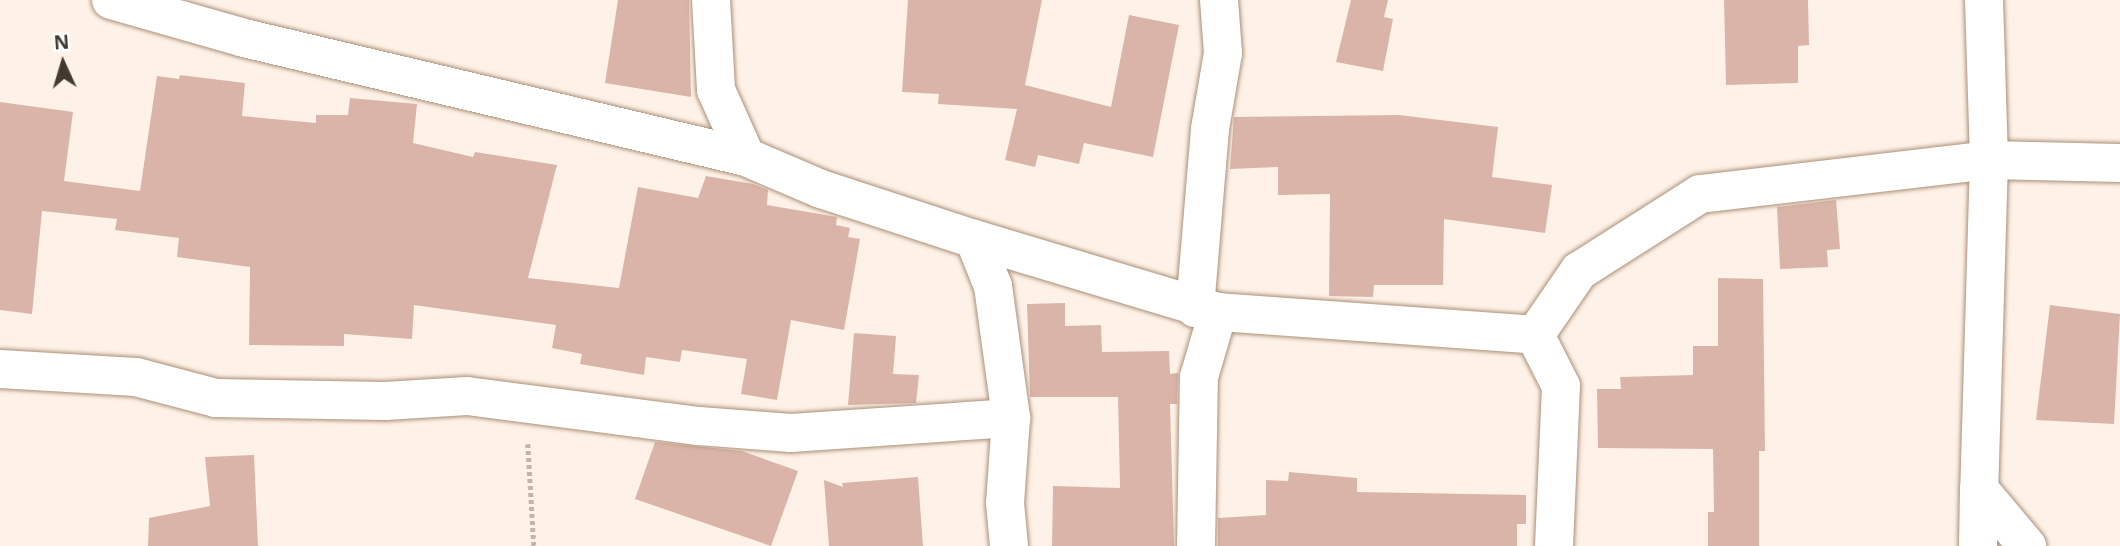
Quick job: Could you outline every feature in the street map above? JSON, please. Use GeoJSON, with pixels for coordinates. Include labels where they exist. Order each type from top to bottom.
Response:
{"type":"FeatureCollection","features":[{"type":"Feature","properties":{"kind":"street"},"geometry":{"type":"LineString","coordinates":[[111,0],[244,38],[746,157],[821,189],[1206,310],[1535,335]]}},
{"type":"Feature","properties":{"kind":"street"},"geometry":{"type":"LineString","coordinates":[[711,0],[716,90],[746,157]]}},
{"type":"Feature","properties":{"kind":"street"},"geometry":{"type":"LineString","coordinates":[[1196,546],[1199,377],[1206,310],[1210,129],[1223,53],[1219,0]]}},
{"type":"Feature","properties":{"kind":"street"},"geometry":{"type":"LineString","coordinates":[[1978,546],[1989,160],[1984,0]]}},
{"type":"Feature","properties":{"kind":"street"},"geometry":{"type":"LineString","coordinates":[[1535,335],[1579,271],[1700,194],[1989,160],[2120,163]]}},
{"type":"Feature","properties":{"kind":"street"},"geometry":{"type":"LineString","coordinates":[[974,239],[993,286],[1011,418],[1005,503],[1009,546]]}},
{"type":"Feature","properties":{"kind":"street"},"geometry":{"type":"LineString","coordinates":[[1535,335],[1561,386],[1554,546]]}},
{"type":"Feature","properties":{"kind":"street"},"geometry":{"type":"LineString","coordinates":[[0,369],[136,377],[216,398],[386,401],[467,396],[528,401],[699,426],[791,433],[1011,418]]}},
{"type":"Feature","properties":{"kind":"street"},"geometry":{"type":"LineString","coordinates":[[1979,489],[2027,546]]}},
{"type":"Feature","properties":{"kind":"path"},"geometry":{"type":"LineString","coordinates":[[528,401],[528,493],[534,546]]}},
{"type":"Feature","properties":{"kind":"building"},"geometry":{"type":"Polygon","coordinates":[[[618,0],[689,0],[691,97],[605,83],[618,0]]]}},
{"type":"Feature","properties":{"kind":"building"},"geometry":{"type":"Polygon","coordinates":[[[908,0],[1042,0],[1025,85],[1111,107],[1129,15],[1179,25],[1153,157],[1084,143],[1079,164],[1038,155],[1035,167],[1005,160],[1017,109],[938,104],[939,94],[902,92],[908,0]]]}},
{"type":"Feature","properties":{"kind":"building"},"geometry":{"type":"Polygon","coordinates":[[[1351,0],[1388,0],[1384,17],[1393,19],[1383,71],[1336,62],[1351,0]]]}},
{"type":"Feature","properties":{"kind":"building"},"geometry":{"type":"Polygon","coordinates":[[[1724,0],[1808,0],[1809,45],[1798,46],[1798,83],[1726,85],[1724,0]]]}},
{"type":"Feature","properties":{"kind":"building"},"geometry":{"type":"Polygon","coordinates":[[[180,75],[245,83],[242,116],[316,123],[316,115],[348,115],[350,98],[417,104],[413,143],[473,157],[475,152],[557,165],[528,278],[619,288],[638,187],[698,198],[706,176],[753,184],[768,190],[767,205],[837,217],[836,225],[850,228],[848,237],[860,239],[844,330],[791,320],[777,400],[741,394],[747,359],[682,350],[680,362],[646,357],[644,375],[580,364],[582,354],[552,348],[556,325],[414,305],[412,339],[344,334],[344,346],[249,345],[250,267],[177,257],[179,238],[115,230],[117,219],[42,211],[32,314],[0,310],[0,102],[73,112],[64,181],[140,191],[157,76],[179,79],[180,75]]]}},
{"type":"Feature","properties":{"kind":"building"},"geometry":{"type":"Polygon","coordinates":[[[1399,115],[1498,127],[1492,177],[1552,185],[1545,233],[1444,219],[1443,285],[1374,285],[1373,297],[1329,296],[1330,194],[1278,195],[1278,167],[1230,169],[1234,117],[1399,115]]]}},
{"type":"Feature","properties":{"kind":"building"},"geometry":{"type":"Polygon","coordinates":[[[1836,200],[1840,249],[1827,250],[1828,267],[1780,269],[1777,207],[1836,200]]]}},
{"type":"Feature","properties":{"kind":"building"},"geometry":{"type":"Polygon","coordinates":[[[1718,278],[1763,279],[1765,451],[1759,451],[1759,546],[1708,546],[1708,512],[1714,512],[1713,449],[1598,448],[1597,389],[1621,389],[1620,377],[1693,375],[1693,346],[1718,346],[1718,278]]]}},
{"type":"Feature","properties":{"kind":"building"},"geometry":{"type":"Polygon","coordinates":[[[1065,303],[1065,326],[1101,325],[1102,352],[1169,351],[1170,374],[1178,373],[1177,404],[1170,404],[1174,546],[1052,546],[1053,486],[1120,488],[1118,397],[1030,397],[1027,304],[1065,303]]]}},
{"type":"Feature","properties":{"kind":"building"},"geometry":{"type":"Polygon","coordinates":[[[2050,305],[2120,314],[2114,424],[2036,420],[2050,305]]]}},
{"type":"Feature","properties":{"kind":"building"},"geometry":{"type":"Polygon","coordinates":[[[854,333],[896,336],[893,374],[919,375],[916,403],[848,405],[854,333]]]}},
{"type":"Feature","properties":{"kind":"building"},"geometry":{"type":"Polygon","coordinates":[[[655,442],[742,451],[798,471],[771,546],[635,499],[655,442]]]}},
{"type":"Feature","properties":{"kind":"building"},"geometry":{"type":"Polygon","coordinates":[[[254,455],[258,546],[148,546],[149,518],[210,506],[205,457],[254,455]]]}},
{"type":"Feature","properties":{"kind":"building"},"geometry":{"type":"Polygon","coordinates":[[[1289,472],[1357,478],[1357,492],[1526,495],[1526,524],[1517,524],[1517,546],[1218,546],[1218,518],[1266,515],[1266,480],[1288,481],[1289,472]]]}},
{"type":"Feature","properties":{"kind":"building"},"geometry":{"type":"Polygon","coordinates":[[[918,477],[923,546],[829,546],[824,480],[843,487],[842,483],[918,477]]]}}]}
